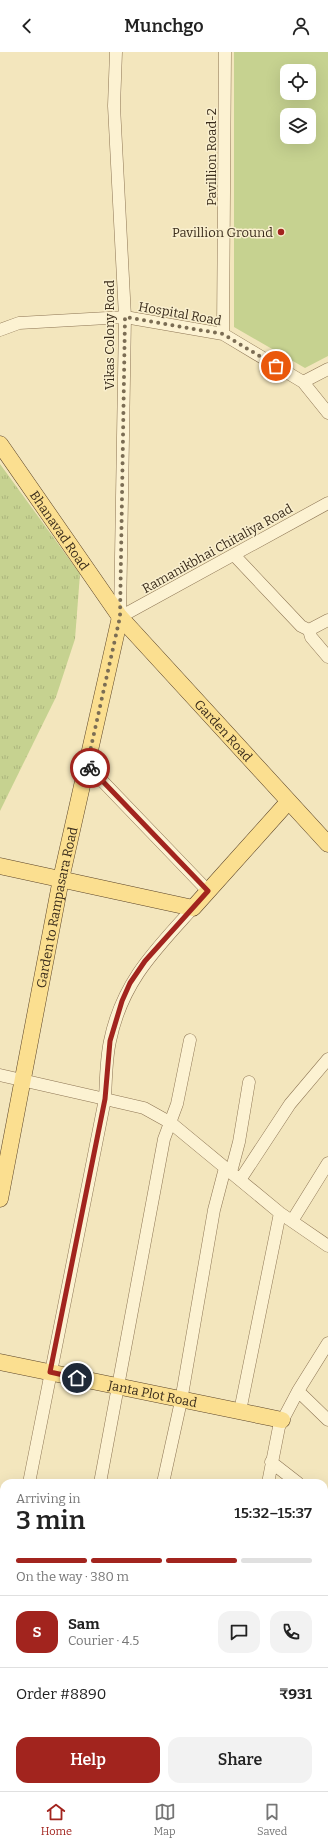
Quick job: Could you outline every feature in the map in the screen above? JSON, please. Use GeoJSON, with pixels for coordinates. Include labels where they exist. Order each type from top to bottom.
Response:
{"type":"FeatureCollection","features":[{"type":"Feature","properties":{"kind":"main road","name":"Bhanavad Road"},"geometry":{"type":"LineString","coordinates":[[0,444],[120,617]]}},
{"type":"Feature","properties":{"kind":"main road","name":"Garden to Rampasara Road"},"geometry":{"type":"LineString","coordinates":[[0,1199],[61,879],[120,617]]}},
{"type":"Feature","properties":{"kind":"main road","name":"Garden Road"},"geometry":{"type":"LineString","coordinates":[[120,617],[328,844]]}},
{"type":"Feature","properties":{"kind":"main road"},"geometry":{"type":"LineString","coordinates":[[0,866],[193,908],[288,802]]}},
{"type":"Feature","properties":{"kind":"main road","name":"Janta Plot Road"},"geometry":{"type":"LineString","coordinates":[[0,1362],[181,1401],[282,1420]]}},
{"type":"Feature","properties":{"kind":"street","name":"Vikas Colony Road"},"geometry":{"type":"LineString","coordinates":[[116,52],[114,106],[125,317],[120,617]]}},
{"type":"Feature","properties":{"kind":"street","name":"Pavillion Road-2"},"geometry":{"type":"LineString","coordinates":[[223,334],[225,52]]}},
{"type":"Feature","properties":{"kind":"street","name":"Hospital Road"},"geometry":{"type":"LineString","coordinates":[[0,330],[19,323],[125,317],[223,334],[303,382],[328,413]]}},
{"type":"Feature","properties":{"kind":"street"},"geometry":{"type":"LineString","coordinates":[[303,382],[328,369]]}},
{"type":"Feature","properties":{"kind":"street","name":"Ramanikbhai Chitaliya Road"},"geometry":{"type":"LineString","coordinates":[[120,617],[328,503]]}},
{"type":"Feature","properties":{"kind":"street"},"geometry":{"type":"LineString","coordinates":[[234,555],[301,626],[310,630]]}},
{"type":"Feature","properties":{"kind":"street"},"geometry":{"type":"LineString","coordinates":[[310,630],[328,620]]}},
{"type":"Feature","properties":{"kind":"street"},"geometry":{"type":"LineString","coordinates":[[310,630],[311,637],[328,657]]}},
{"type":"Feature","properties":{"kind":"street"},"geometry":{"type":"LineString","coordinates":[[87,765],[208,891]]}},
{"type":"Feature","properties":{"kind":"street"},"geometry":{"type":"LineString","coordinates":[[30,1479],[105,1099],[110,1041],[122,1001],[130,983],[145,961],[193,908]]}},
{"type":"Feature","properties":{"kind":"street"},"geometry":{"type":"LineString","coordinates":[[101,1479],[164,1139],[177,1104],[190,1040]]}},
{"type":"Feature","properties":{"kind":"street"},"geometry":{"type":"LineString","coordinates":[[232,1173],[328,1059]]}},
{"type":"Feature","properties":{"kind":"street"},"geometry":{"type":"LineString","coordinates":[[0,1074],[144,1108],[171,1123],[280,1213],[328,1246]]}},
{"type":"Feature","properties":{"kind":"street"},"geometry":{"type":"LineString","coordinates":[[164,1479],[181,1401],[214,1210],[232,1173],[249,1082]]}},
{"type":"Feature","properties":{"kind":"street"},"geometry":{"type":"LineString","coordinates":[[292,1221],[328,1163]]}},
{"type":"Feature","properties":{"kind":"street"},"geometry":{"type":"LineString","coordinates":[[240,1411],[280,1213]]}},
{"type":"Feature","properties":{"kind":"street"},"geometry":{"type":"LineString","coordinates":[[269,1479],[271,1462],[282,1420],[328,1343]]}},
{"type":"Feature","properties":{"kind":"street"},"geometry":{"type":"LineString","coordinates":[[298,1391],[328,1420]]}},
{"type":"Feature","properties":{"kind":"street"},"geometry":{"type":"LineString","coordinates":[[271,1462],[293,1479]]}},
{"type":"Feature","properties":{"kind":"green space","name":"Pavillion Ground"},"geometry":{"type":"Polygon","coordinates":[[[234,52],[328,52],[328,356],[305,368],[234,327],[234,52]]]}},
{"type":"Feature","properties":{"kind":"green space"},"geometry":{"type":"Polygon","coordinates":[[[0,464],[80,574],[75,639],[56,697],[0,811],[0,464]]]}},
{"type":"Feature","properties":{"kind":"way so far"},"geometry":{"type":"LineString","coordinates":[[90,768],[87,765],[120,617],[125,317],[223,334],[276,366]]}},
{"type":"Feature","properties":{"kind":"place","name":"Pavillion Ground"},"geometry":{"type":"Point","coordinates":[281,232]}},
{"type":"Feature","properties":{"kind":"route"},"geometry":{"type":"LineString","coordinates":[[77,1378],[50,1372],[105,1099],[110,1041],[122,1001],[130,983],[145,961],[208,891],[90,768]]}}]}
